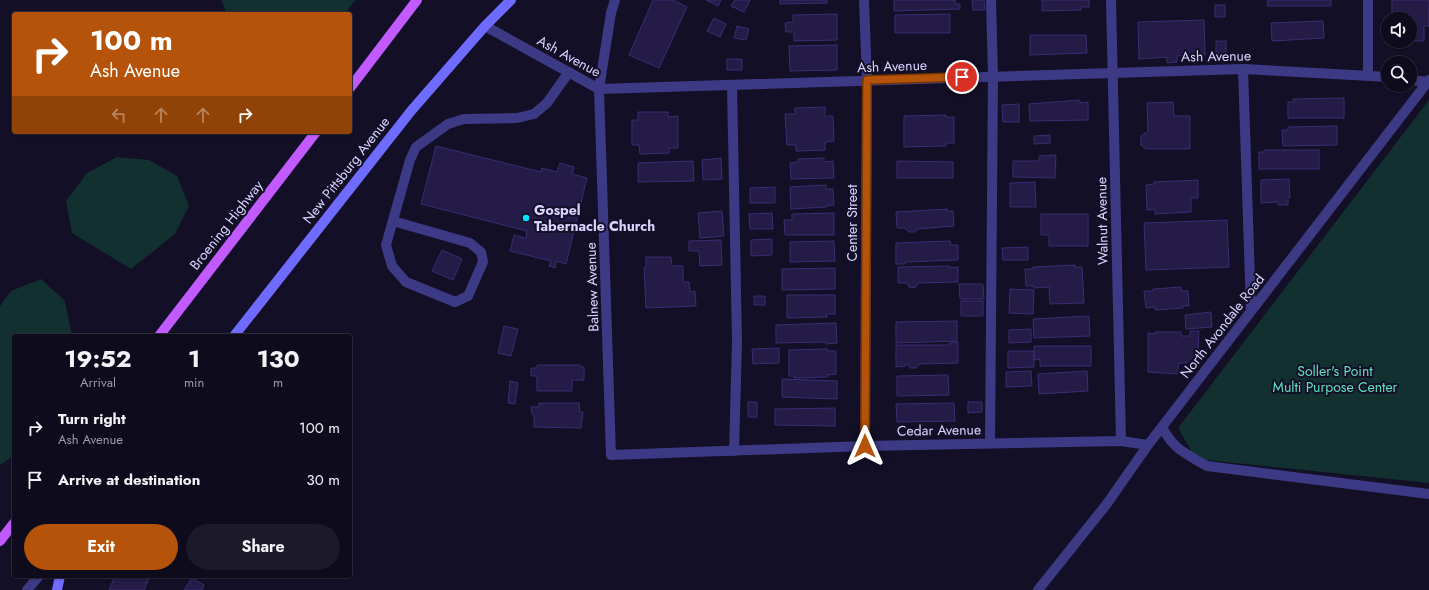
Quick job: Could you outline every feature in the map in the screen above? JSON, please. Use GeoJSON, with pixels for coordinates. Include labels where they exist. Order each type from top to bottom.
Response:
{"type":"FeatureCollection","features":[{"type":"Feature","properties":{"kind":"main road"},"geometry":{"type":"LineString","coordinates":[[352,85],[418,0]]}},
{"type":"Feature","properties":{"kind":"main road","name":"Broening Highway"},"geometry":{"type":"LineString","coordinates":[[161,334],[314,134]]}},
{"type":"Feature","properties":{"kind":"main road"},"geometry":{"type":"LineString","coordinates":[[0,541],[12,526]]}},
{"type":"Feature","properties":{"kind":"street","name":"New Pittsburg Avenue"},"geometry":{"type":"LineString","coordinates":[[236,334],[411,111],[485,26],[511,0]]}},
{"type":"Feature","properties":{"kind":"street","name":"Balnew Avenue"},"geometry":{"type":"LineString","coordinates":[[611,455],[599,89],[611,13],[615,0]]}},
{"type":"Feature","properties":{"kind":"street","name":"Center Street"},"geometry":{"type":"LineString","coordinates":[[864,0],[867,80],[865,446]]}},
{"type":"Feature","properties":{"kind":"street"},"geometry":{"type":"LineString","coordinates":[[990,443],[993,76],[991,0]]}},
{"type":"Feature","properties":{"kind":"street","name":"Walnut Avenue"},"geometry":{"type":"LineString","coordinates":[[1111,0],[1121,441]]}},
{"type":"Feature","properties":{"kind":"street"},"geometry":{"type":"LineString","coordinates":[[1368,0],[1368,75]]}},
{"type":"Feature","properties":{"kind":"street","name":"Ash Avenue"},"geometry":{"type":"LineString","coordinates":[[485,26],[599,89],[1243,69],[1381,76]]}},
{"type":"Feature","properties":{"kind":"street"},"geometry":{"type":"LineString","coordinates":[[1243,69],[1251,310]]}},
{"type":"Feature","properties":{"kind":"street"},"geometry":{"type":"LineString","coordinates":[[393,221],[470,243],[481,252],[483,262],[468,296],[455,302],[406,282],[392,266],[386,245],[410,160],[416,147],[448,124],[464,119],[517,118],[534,114],[547,103],[569,72]]}},
{"type":"Feature","properties":{"kind":"street"},"geometry":{"type":"LineString","coordinates":[[1417,80],[1428,81]]}},
{"type":"Feature","properties":{"kind":"street","name":"North Avondale Road"},"geometry":{"type":"LineString","coordinates":[[1038,590],[1106,504],[1148,445],[1428,81]]}},
{"type":"Feature","properties":{"kind":"street"},"geometry":{"type":"LineString","coordinates":[[732,85],[737,342],[734,451]]}},
{"type":"Feature","properties":{"kind":"street"},"geometry":{"type":"LineString","coordinates":[[1162,427],[1170,441],[1178,449],[1207,466],[1429,494]]}},
{"type":"Feature","properties":{"kind":"street","name":"Cedar Avenue"},"geometry":{"type":"LineString","coordinates":[[611,455],[990,443],[1121,441],[1148,445]]}},
{"type":"Feature","properties":{"kind":"street"},"geometry":{"type":"LineString","coordinates":[[27,590],[37,578]]}},
{"type":"Feature","properties":{"kind":"street"},"geometry":{"type":"LineString","coordinates":[[57,590],[60,578]]}},
{"type":"Feature","properties":{"kind":"green space"},"geometry":{"type":"Polygon","coordinates":[[[221,0],[355,0],[346,12],[226,12],[221,0]]]}},
{"type":"Feature","properties":{"kind":"green space","name":"Soller's Point Multi Purpose Center"},"geometry":{"type":"Polygon","coordinates":[[[1429,100],[1429,483],[1196,459],[1178,428],[1429,100]]]}},
{"type":"Feature","properties":{"kind":"green space"},"geometry":{"type":"Polygon","coordinates":[[[117,157],[149,160],[177,176],[189,206],[175,234],[131,269],[72,233],[66,201],[87,173],[117,157]]]}},
{"type":"Feature","properties":{"kind":"green space"},"geometry":{"type":"Polygon","coordinates":[[[41,279],[65,301],[72,334],[12,334],[12,457],[0,465],[0,306],[11,291],[41,279]]]}},
{"type":"Feature","properties":{"kind":"building"},"geometry":{"type":"Polygon","coordinates":[[[653,0],[673,0],[687,7],[659,68],[629,55],[653,0]]]}},
{"type":"Feature","properties":{"kind":"building"},"geometry":{"type":"Polygon","coordinates":[[[706,0],[721,0],[718,6],[706,0]]]}},
{"type":"Feature","properties":{"kind":"building"},"geometry":{"type":"Polygon","coordinates":[[[735,0],[750,0],[744,12],[731,6],[735,0]]]}},
{"type":"Feature","properties":{"kind":"building"},"geometry":{"type":"Polygon","coordinates":[[[780,0],[827,0],[827,3],[780,4],[780,0]]]}},
{"type":"Feature","properties":{"kind":"building"},"geometry":{"type":"Polygon","coordinates":[[[894,0],[955,0],[955,4],[960,4],[960,9],[894,11],[894,0]]]}},
{"type":"Feature","properties":{"kind":"building"},"geometry":{"type":"Polygon","coordinates":[[[972,0],[984,0],[985,10],[973,10],[972,0]]]}},
{"type":"Feature","properties":{"kind":"building"},"geometry":{"type":"Polygon","coordinates":[[[1042,0],[1089,0],[1089,7],[1081,7],[1081,10],[1042,11],[1042,0]]]}},
{"type":"Feature","properties":{"kind":"building"},"geometry":{"type":"Polygon","coordinates":[[[1268,0],[1331,0],[1331,6],[1267,6],[1268,0]]]}},
{"type":"Feature","properties":{"kind":"building"},"geometry":{"type":"Polygon","coordinates":[[[1392,0],[1429,0],[1429,26],[1424,26],[1424,41],[1417,41],[1417,12],[1392,12],[1392,0]]]}},
{"type":"Feature","properties":{"kind":"building"},"geometry":{"type":"Polygon","coordinates":[[[1215,5],[1225,5],[1225,17],[1215,17],[1215,5]]]}},
{"type":"Feature","properties":{"kind":"building"},"geometry":{"type":"Polygon","coordinates":[[[837,14],[837,40],[794,41],[794,32],[786,32],[785,23],[793,22],[793,15],[837,14]]]}},
{"type":"Feature","properties":{"kind":"building"},"geometry":{"type":"Polygon","coordinates":[[[950,14],[950,33],[895,33],[895,15],[950,14]]]}},
{"type":"Feature","properties":{"kind":"building"},"geometry":{"type":"Polygon","coordinates":[[[714,18],[726,24],[720,37],[707,31],[714,18]]]}},
{"type":"Feature","properties":{"kind":"building"},"geometry":{"type":"Polygon","coordinates":[[[1204,20],[1205,55],[1177,56],[1177,62],[1167,63],[1167,57],[1139,59],[1138,22],[1204,20]]]}},
{"type":"Feature","properties":{"kind":"building"},"geometry":{"type":"Polygon","coordinates":[[[1323,21],[1324,38],[1272,41],[1271,23],[1323,21]]]}},
{"type":"Feature","properties":{"kind":"building"},"geometry":{"type":"Polygon","coordinates":[[[737,26],[749,29],[746,40],[734,38],[737,26]]]}},
{"type":"Feature","properties":{"kind":"building"},"geometry":{"type":"Polygon","coordinates":[[[1030,35],[1086,35],[1087,53],[1030,55],[1030,35]]]}},
{"type":"Feature","properties":{"kind":"building"},"geometry":{"type":"Polygon","coordinates":[[[1216,41],[1226,41],[1226,53],[1216,53],[1216,41]]]}},
{"type":"Feature","properties":{"kind":"building"},"geometry":{"type":"Polygon","coordinates":[[[837,45],[837,70],[790,71],[789,46],[837,45]]]}},
{"type":"Feature","properties":{"kind":"building"},"geometry":{"type":"Polygon","coordinates":[[[727,59],[742,59],[742,70],[727,70],[727,59]]]}},
{"type":"Feature","properties":{"kind":"building"},"geometry":{"type":"Polygon","coordinates":[[[1344,98],[1344,118],[1288,118],[1288,102],[1294,102],[1293,99],[1344,98]]]}},
{"type":"Feature","properties":{"kind":"building"},"geometry":{"type":"Polygon","coordinates":[[[1080,100],[1080,103],[1088,102],[1088,120],[1030,121],[1029,104],[1080,100]]]}},
{"type":"Feature","properties":{"kind":"building"},"geometry":{"type":"Polygon","coordinates":[[[1173,102],[1174,116],[1190,116],[1190,149],[1146,149],[1141,145],[1141,136],[1148,131],[1147,103],[1173,102]]]}},
{"type":"Feature","properties":{"kind":"building"},"geometry":{"type":"Polygon","coordinates":[[[1019,104],[1019,122],[1003,122],[1002,105],[1019,104]]]}},
{"type":"Feature","properties":{"kind":"building"},"geometry":{"type":"Polygon","coordinates":[[[825,107],[825,116],[833,116],[834,141],[825,142],[825,150],[796,151],[796,145],[787,145],[785,114],[795,114],[795,108],[825,107]]]}},
{"type":"Feature","properties":{"kind":"building"},"geometry":{"type":"Polygon","coordinates":[[[638,112],[668,112],[668,117],[678,116],[678,148],[669,148],[669,153],[640,154],[639,145],[632,145],[632,120],[638,120],[638,112]]]}},
{"type":"Feature","properties":{"kind":"building"},"geometry":{"type":"Polygon","coordinates":[[[946,115],[946,117],[954,117],[954,143],[946,143],[946,146],[904,147],[904,116],[946,115]]]}},
{"type":"Feature","properties":{"kind":"building"},"geometry":{"type":"Polygon","coordinates":[[[1337,126],[1337,145],[1283,146],[1282,130],[1288,130],[1288,127],[1337,126]]]}},
{"type":"Feature","properties":{"kind":"building"},"geometry":{"type":"Polygon","coordinates":[[[1050,135],[1050,143],[1034,144],[1034,136],[1050,135]]]}},
{"type":"Feature","properties":{"kind":"building","name":"Gospel Tabernacle Church"},"geometry":{"type":"Polygon","coordinates":[[[436,146],[541,172],[542,168],[557,172],[560,163],[574,167],[572,174],[587,178],[566,264],[556,261],[555,268],[549,266],[551,261],[510,251],[514,235],[526,238],[527,231],[421,204],[436,146]]]}},
{"type":"Feature","properties":{"kind":"building"},"geometry":{"type":"Polygon","coordinates":[[[1264,150],[1319,150],[1319,169],[1259,169],[1259,152],[1264,152],[1264,150]]]}},
{"type":"Feature","properties":{"kind":"building"},"geometry":{"type":"Polygon","coordinates":[[[1056,155],[1055,178],[1013,177],[1013,161],[1039,161],[1039,156],[1056,155]]]}},
{"type":"Feature","properties":{"kind":"building"},"geometry":{"type":"Polygon","coordinates":[[[721,158],[722,179],[703,180],[702,160],[721,158]]]}},
{"type":"Feature","properties":{"kind":"building"},"geometry":{"type":"Polygon","coordinates":[[[824,158],[824,162],[833,161],[834,178],[791,179],[790,163],[798,162],[798,159],[824,158]]]}},
{"type":"Feature","properties":{"kind":"building"},"geometry":{"type":"Polygon","coordinates":[[[693,161],[694,181],[638,182],[638,163],[693,161]]]}},
{"type":"Feature","properties":{"kind":"building"},"geometry":{"type":"Polygon","coordinates":[[[897,161],[953,162],[953,178],[897,178],[897,161]]]}},
{"type":"Feature","properties":{"kind":"building"},"geometry":{"type":"Polygon","coordinates":[[[1289,179],[1290,198],[1288,198],[1288,205],[1278,205],[1278,202],[1261,203],[1261,180],[1289,179]]]}},
{"type":"Feature","properties":{"kind":"building"},"geometry":{"type":"Polygon","coordinates":[[[1198,180],[1198,198],[1191,198],[1191,212],[1155,214],[1155,209],[1147,210],[1146,185],[1154,184],[1154,182],[1198,180]]]}},
{"type":"Feature","properties":{"kind":"building"},"geometry":{"type":"Polygon","coordinates":[[[1035,182],[1036,207],[1010,207],[1010,183],[1035,182]]]}},
{"type":"Feature","properties":{"kind":"building"},"geometry":{"type":"Polygon","coordinates":[[[826,185],[826,189],[833,189],[834,205],[826,207],[791,209],[790,187],[826,185]]]}},
{"type":"Feature","properties":{"kind":"building"},"geometry":{"type":"Polygon","coordinates":[[[775,187],[775,203],[750,203],[750,188],[775,187]]]}},
{"type":"Feature","properties":{"kind":"building"},"geometry":{"type":"Polygon","coordinates":[[[947,209],[947,211],[953,211],[954,226],[917,229],[915,232],[909,232],[905,228],[897,228],[896,212],[947,209]]]}},
{"type":"Feature","properties":{"kind":"building"},"geometry":{"type":"Polygon","coordinates":[[[722,211],[724,236],[700,238],[698,213],[722,211]]]}},
{"type":"Feature","properties":{"kind":"building"},"geometry":{"type":"Polygon","coordinates":[[[772,213],[773,229],[750,229],[749,214],[772,213]]]}},
{"type":"Feature","properties":{"kind":"building"},"geometry":{"type":"Polygon","coordinates":[[[834,213],[834,235],[785,235],[784,220],[792,220],[792,214],[834,213]]]}},
{"type":"Feature","properties":{"kind":"building"},"geometry":{"type":"Polygon","coordinates":[[[1041,214],[1088,214],[1088,246],[1049,246],[1049,235],[1041,235],[1041,214]]]}},
{"type":"Feature","properties":{"kind":"building"},"geometry":{"type":"Polygon","coordinates":[[[1227,220],[1229,267],[1146,270],[1144,223],[1227,220]]]}},
{"type":"Feature","properties":{"kind":"building"},"geometry":{"type":"Polygon","coordinates":[[[772,239],[772,255],[751,256],[751,240],[772,239]]]}},
{"type":"Feature","properties":{"kind":"building"},"geometry":{"type":"Polygon","coordinates":[[[721,240],[722,265],[700,266],[699,251],[689,251],[689,241],[721,240]]]}},
{"type":"Feature","properties":{"kind":"building"},"geometry":{"type":"Polygon","coordinates":[[[834,241],[835,261],[790,262],[790,242],[834,241]]]}},
{"type":"Feature","properties":{"kind":"building"},"geometry":{"type":"Polygon","coordinates":[[[950,241],[951,245],[958,245],[958,260],[905,262],[905,264],[896,264],[896,243],[950,241]]]}},
{"type":"Feature","properties":{"kind":"building"},"geometry":{"type":"Polygon","coordinates":[[[1028,247],[1028,260],[1003,260],[1002,248],[1028,247]]]}},
{"type":"Feature","properties":{"kind":"building"},"geometry":{"type":"Polygon","coordinates":[[[442,250],[462,259],[453,280],[432,271],[442,250]]]}},
{"type":"Feature","properties":{"kind":"building"},"geometry":{"type":"Polygon","coordinates":[[[646,257],[671,257],[672,266],[683,266],[683,282],[689,282],[690,292],[695,291],[696,306],[646,308],[644,268],[646,268],[646,257]]]}},
{"type":"Feature","properties":{"kind":"building"},"geometry":{"type":"Polygon","coordinates":[[[1075,265],[1075,267],[1082,267],[1084,303],[1050,304],[1049,287],[1034,288],[1034,286],[1026,286],[1025,269],[1033,269],[1033,267],[1075,265]]]}},
{"type":"Feature","properties":{"kind":"building"},"geometry":{"type":"Polygon","coordinates":[[[950,266],[950,268],[958,267],[958,282],[918,283],[916,287],[910,288],[907,283],[898,283],[898,267],[950,266]]]}},
{"type":"Feature","properties":{"kind":"building"},"geometry":{"type":"Polygon","coordinates":[[[835,268],[835,289],[782,290],[782,269],[835,268]]]}},
{"type":"Feature","properties":{"kind":"building"},"geometry":{"type":"Polygon","coordinates":[[[959,284],[983,284],[984,299],[960,299],[959,284]]]}},
{"type":"Feature","properties":{"kind":"building"},"geometry":{"type":"Polygon","coordinates":[[[1181,287],[1181,291],[1188,291],[1189,306],[1183,306],[1183,308],[1155,310],[1155,307],[1146,308],[1144,291],[1181,287]]]}},
{"type":"Feature","properties":{"kind":"building"},"geometry":{"type":"Polygon","coordinates":[[[1010,289],[1034,290],[1033,314],[1009,313],[1010,289]]]}},
{"type":"Feature","properties":{"kind":"building"},"geometry":{"type":"Polygon","coordinates":[[[787,295],[835,295],[835,314],[826,314],[827,317],[787,318],[787,295]]]}},
{"type":"Feature","properties":{"kind":"building"},"geometry":{"type":"Polygon","coordinates":[[[754,296],[765,296],[765,305],[754,305],[754,296]]]}},
{"type":"Feature","properties":{"kind":"building"},"geometry":{"type":"Polygon","coordinates":[[[961,301],[983,301],[983,316],[961,316],[961,301]]]}},
{"type":"Feature","properties":{"kind":"building"},"geometry":{"type":"Polygon","coordinates":[[[1211,312],[1212,327],[1186,329],[1185,315],[1211,312]]]}},
{"type":"Feature","properties":{"kind":"building"},"geometry":{"type":"Polygon","coordinates":[[[1089,316],[1090,336],[1034,338],[1033,319],[1089,316]]]}},
{"type":"Feature","properties":{"kind":"building"},"geometry":{"type":"Polygon","coordinates":[[[957,321],[957,341],[896,343],[896,322],[957,321]]]}},
{"type":"Feature","properties":{"kind":"building"},"geometry":{"type":"Polygon","coordinates":[[[836,323],[837,343],[776,343],[776,325],[836,323]]]}},
{"type":"Feature","properties":{"kind":"building"},"geometry":{"type":"Polygon","coordinates":[[[504,326],[518,329],[511,356],[498,353],[504,326]]]}},
{"type":"Feature","properties":{"kind":"building"},"geometry":{"type":"Polygon","coordinates":[[[1031,329],[1031,342],[1009,343],[1009,330],[1031,329]]]}},
{"type":"Feature","properties":{"kind":"building"},"geometry":{"type":"Polygon","coordinates":[[[1190,331],[1199,331],[1198,351],[1187,363],[1179,363],[1177,374],[1148,372],[1148,333],[1155,334],[1155,332],[1181,332],[1181,336],[1190,336],[1190,331]]]}},
{"type":"Feature","properties":{"kind":"building"},"geometry":{"type":"Polygon","coordinates":[[[958,342],[958,363],[919,364],[916,368],[910,368],[908,364],[906,364],[906,366],[896,367],[896,345],[949,345],[949,343],[958,342]]]}},
{"type":"Feature","properties":{"kind":"building"},"geometry":{"type":"Polygon","coordinates":[[[1034,346],[1091,346],[1091,366],[1040,366],[1040,359],[1034,360],[1034,346]]]}},
{"type":"Feature","properties":{"kind":"building"},"geometry":{"type":"Polygon","coordinates":[[[779,348],[779,363],[753,364],[752,349],[779,348]]]}},
{"type":"Feature","properties":{"kind":"building"},"geometry":{"type":"Polygon","coordinates":[[[828,349],[827,351],[836,351],[836,374],[828,375],[828,377],[794,378],[794,376],[789,376],[789,350],[828,349]]]}},
{"type":"Feature","properties":{"kind":"building"},"geometry":{"type":"Polygon","coordinates":[[[1008,351],[1034,351],[1034,367],[1008,368],[1008,351]]]}},
{"type":"Feature","properties":{"kind":"building"},"geometry":{"type":"Polygon","coordinates":[[[537,365],[580,365],[580,367],[584,367],[584,380],[572,380],[572,391],[537,391],[537,376],[531,376],[531,368],[537,368],[537,365]]]}},
{"type":"Feature","properties":{"kind":"building"},"geometry":{"type":"Polygon","coordinates":[[[1031,371],[1032,386],[1006,387],[1006,372],[1031,371]]]}},
{"type":"Feature","properties":{"kind":"building"},"geometry":{"type":"Polygon","coordinates":[[[1087,371],[1088,391],[1039,394],[1038,374],[1087,371]]]}},
{"type":"Feature","properties":{"kind":"building"},"geometry":{"type":"Polygon","coordinates":[[[948,375],[949,395],[897,396],[897,376],[948,375]]]}},
{"type":"Feature","properties":{"kind":"building"},"geometry":{"type":"Polygon","coordinates":[[[782,379],[837,381],[837,399],[782,397],[782,379]]]}},
{"type":"Feature","properties":{"kind":"building"},"geometry":{"type":"Polygon","coordinates":[[[510,381],[518,383],[515,404],[508,403],[510,381]]]}},
{"type":"Feature","properties":{"kind":"building"},"geometry":{"type":"Polygon","coordinates":[[[748,402],[757,402],[757,417],[748,417],[748,402]]]}},
{"type":"Feature","properties":{"kind":"building"},"geometry":{"type":"Polygon","coordinates":[[[968,402],[982,402],[982,412],[968,413],[968,402]]]}},
{"type":"Feature","properties":{"kind":"building"},"geometry":{"type":"Polygon","coordinates":[[[539,403],[579,403],[580,412],[583,412],[581,428],[534,427],[534,415],[532,414],[531,407],[539,407],[539,403]]]}},
{"type":"Feature","properties":{"kind":"building"},"geometry":{"type":"Polygon","coordinates":[[[954,403],[955,421],[897,422],[896,404],[954,403]]]}},
{"type":"Feature","properties":{"kind":"building"},"geometry":{"type":"Polygon","coordinates":[[[835,408],[835,426],[775,425],[775,409],[835,408]]]}},
{"type":"Feature","properties":{"kind":"building"},"geometry":{"type":"Polygon","coordinates":[[[114,578],[149,578],[144,590],[109,590],[114,578]]]}},
{"type":"Feature","properties":{"kind":"building"},"geometry":{"type":"Polygon","coordinates":[[[192,578],[204,585],[202,590],[184,590],[192,578]]]}},
{"type":"Feature","properties":{"kind":"place","name":"Gospel Tabernacle Church"},"geometry":{"type":"Point","coordinates":[526,218]}},
{"type":"Feature","properties":{"kind":"route"},"geometry":{"type":"LineString","coordinates":[[865,446],[867,80],[962,77]]}}]}
